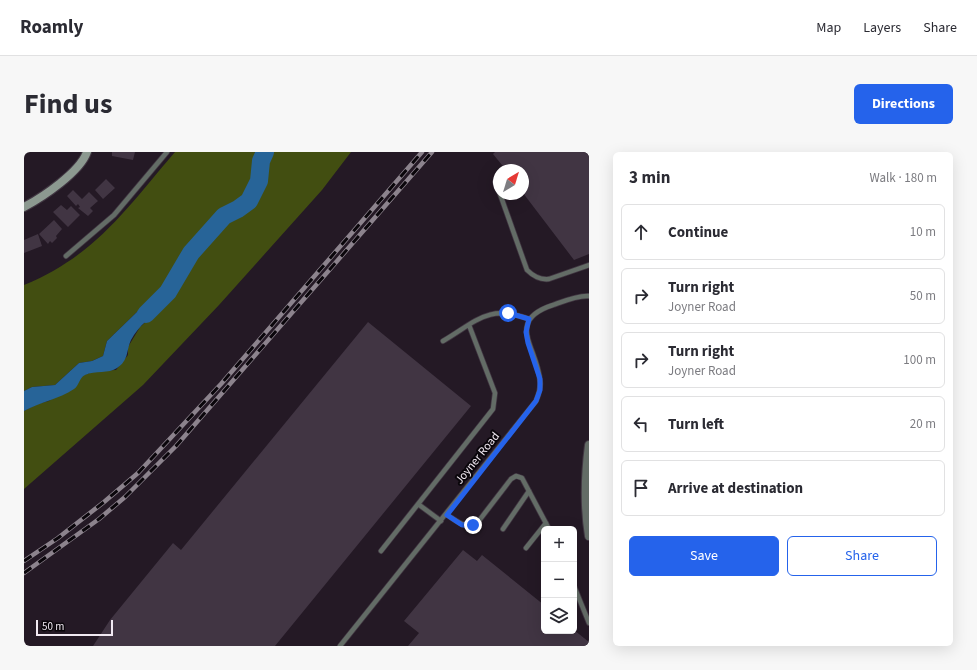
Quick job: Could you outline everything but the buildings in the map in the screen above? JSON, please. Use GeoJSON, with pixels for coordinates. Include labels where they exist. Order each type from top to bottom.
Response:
{"type":"FeatureCollection","features":[{"type":"Feature","properties":{"kind":"street"},"geometry":{"type":"LineString","coordinates":[[24,207],[50,192],[78,166],[87,152]]}},
{"type":"Feature","properties":{"kind":"street"},"geometry":{"type":"LineString","coordinates":[[589,445],[588,470],[585,485],[586,519],[589,536]]}},
{"type":"Feature","properties":{"kind":"lane"},"geometry":{"type":"LineString","coordinates":[[66,256],[114,215],[167,152]]}},
{"type":"Feature","properties":{"kind":"lane"},"geometry":{"type":"LineString","coordinates":[[502,200],[527,270],[531,274],[544,280],[589,265]]}},
{"type":"Feature","properties":{"kind":"lane"},"geometry":{"type":"LineString","coordinates":[[443,341],[484,316],[497,312],[508,313],[529,319],[535,312],[542,308],[567,300],[589,296]]}},
{"type":"Feature","properties":{"kind":"lane","name":"Joyner Road"},"geometry":{"type":"LineString","coordinates":[[340,646],[447,515],[536,401],[540,390],[540,379],[528,343],[526,332],[529,319]]}},
{"type":"Feature","properties":{"kind":"lane"},"geometry":{"type":"LineString","coordinates":[[381,551],[482,424],[495,402],[495,393],[469,325]]}},
{"type":"Feature","properties":{"kind":"lane"},"geometry":{"type":"LineString","coordinates":[[447,515],[462,525],[473,525],[478,522],[516,476],[522,478],[547,526]]}},
{"type":"Feature","properties":{"kind":"lane"},"geometry":{"type":"LineString","coordinates":[[503,529],[529,491]]}},
{"type":"Feature","properties":{"kind":"lane"},"geometry":{"type":"LineString","coordinates":[[418,504],[441,521]]}},
{"type":"Feature","properties":{"kind":"lane"},"geometry":{"type":"LineString","coordinates":[[526,548],[546,523]]}},
{"type":"Feature","properties":{"kind":"lane"},"geometry":{"type":"LineString","coordinates":[[577,593],[589,623]]}},
{"type":"Feature","properties":{"kind":"green space"},"geometry":{"type":"Polygon","coordinates":[[[175,152],[351,152],[322,190],[219,305],[143,385],[24,489],[24,411],[37,404],[49,401],[84,375],[95,371],[116,370],[128,355],[128,347],[140,327],[150,318],[138,311],[107,341],[103,356],[92,361],[79,363],[55,385],[32,387],[24,391],[24,285],[71,260],[90,245],[125,211],[175,152]]]}},
{"type":"Feature","properties":{"kind":"water"},"geometry":{"type":"Polygon","coordinates":[[[164,298],[163,307],[134,335],[129,344],[124,362],[121,365],[114,370],[85,375],[81,378],[76,388],[24,411],[24,391],[32,387],[55,385],[79,363],[92,361],[103,356],[107,341],[138,311],[154,300],[164,298]]]}},
{"type":"Feature","properties":{"kind":"waterway"},"geometry":{"type":"LineString","coordinates":[[146,314],[168,292],[191,253],[224,216],[238,209],[249,201],[259,181],[261,161],[265,152]]}},
{"type":"Feature","properties":{"kind":"railway"},"geometry":{"type":"LineString","coordinates":[[24,561],[58,538],[138,473],[221,384],[422,152]]}},
{"type":"Feature","properties":{"kind":"railway"},"geometry":{"type":"LineString","coordinates":[[24,573],[99,519],[125,497],[176,446],[432,152]]}},
{"type":"Feature","properties":{"kind":"route"},"geometry":{"type":"LineString","coordinates":[[473,525],[462,525],[447,515],[529,413],[540,390],[540,379],[528,343],[526,332],[529,319],[508,313]]}}]}
